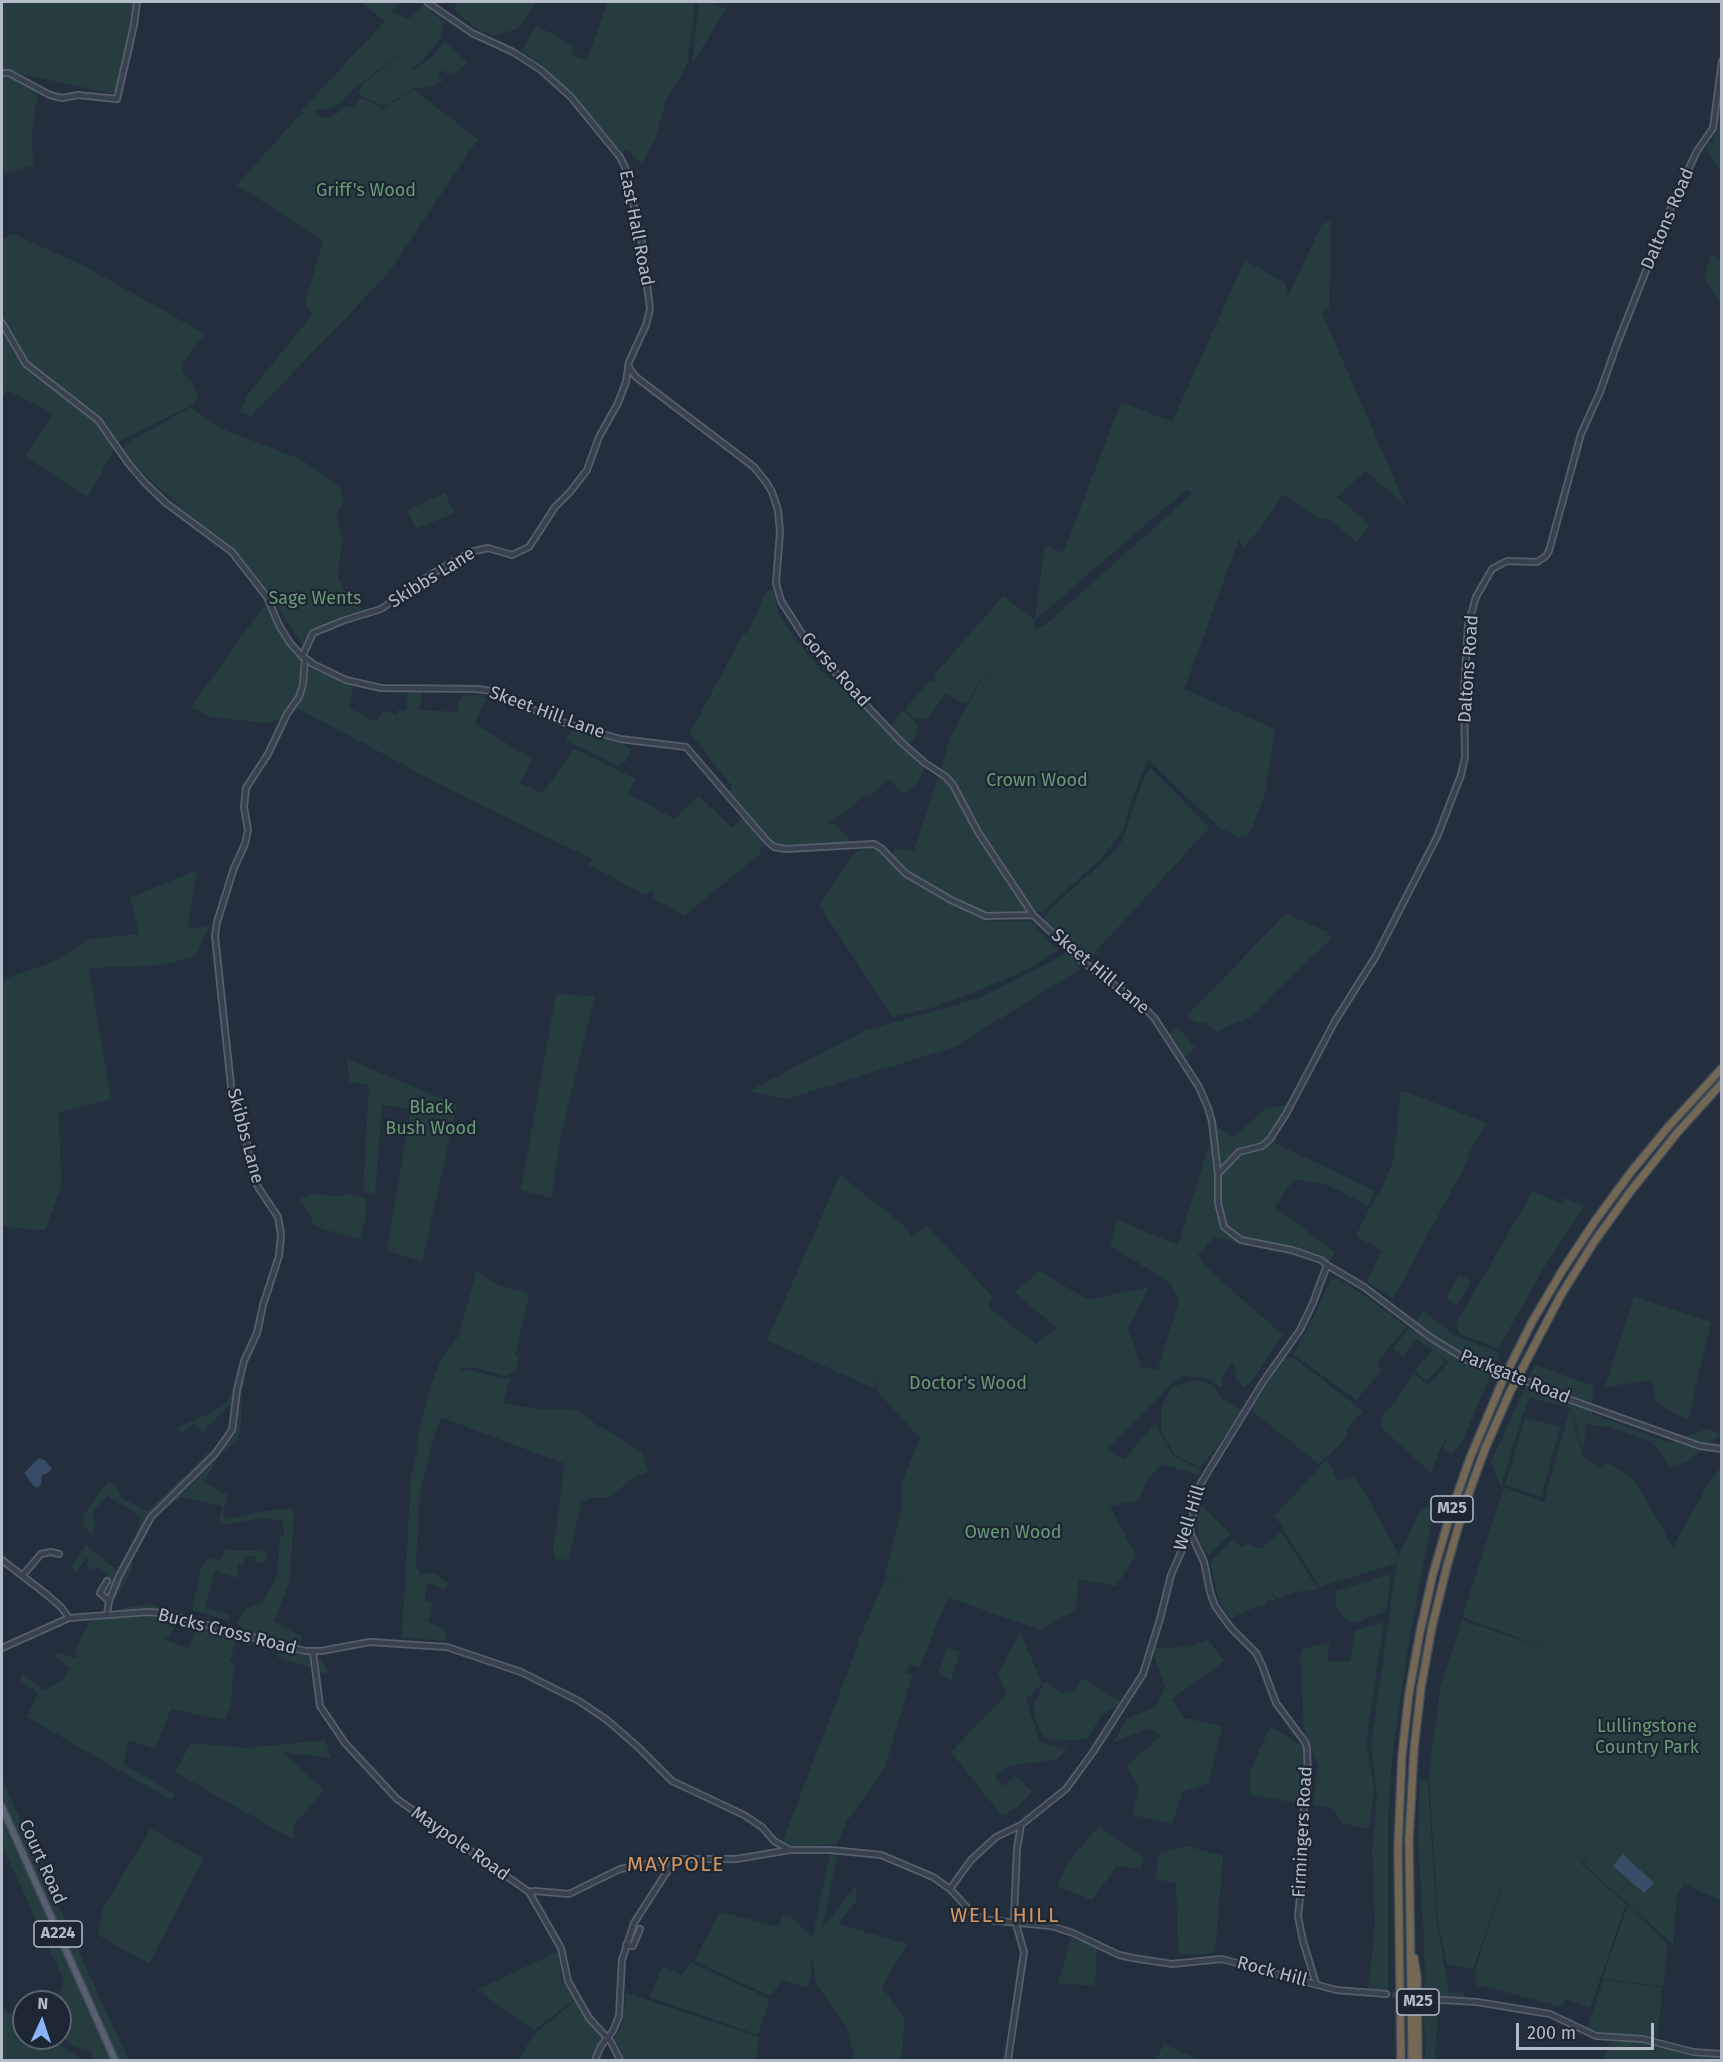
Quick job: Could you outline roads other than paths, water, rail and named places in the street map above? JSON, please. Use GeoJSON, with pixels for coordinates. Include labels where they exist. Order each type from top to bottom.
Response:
{"type":"FeatureCollection","features":[{"type":"Feature","properties":{"kind":"highway","name":"M25"},"geometry":{"type":"LineString","coordinates":[[1401,2061],[1398,1847],[1405,1724],[1424,1612],[1456,1496],[1477,1439],[1503,1380],[1532,1322],[1562,1271],[1631,1172],[1722,1068]]}},
{"type":"Feature","properties":{"kind":"highway","name":"M25"},"geometry":{"type":"LineString","coordinates":[[1412,2061],[1410,1809],[1414,1749],[1421,1688],[1432,1627],[1447,1566],[1474,1478],[1515,1381],[1577,1268],[1611,1217],[1649,1167],[1722,1083]]}},
{"type":"Feature","properties":{"kind":"highway","name":"M25"},"geometry":{"type":"LineString","coordinates":[[1410,1944],[1417,1977],[1418,2061]]}},
{"type":"Feature","properties":{"kind":"highway","name":"M25"},"geometry":{"type":"LineString","coordinates":[[1396,2061],[1401,2025]]}},
{"type":"Feature","properties":{"kind":"main road","name":"Court Road"},"geometry":{"type":"LineString","coordinates":[[2,1808],[115,2061]]}},
{"type":"Feature","properties":{"kind":"street"},"geometry":{"type":"LineString","coordinates":[[2,73],[9,73],[56,97],[78,95],[117,99],[137,2]]}},
{"type":"Feature","properties":{"kind":"street","name":"East Hall Road"},"geometry":{"type":"LineString","coordinates":[[427,2],[472,33],[513,52],[541,70],[571,97],[620,157],[625,167],[642,243],[650,309],[646,325],[628,366]]}},
{"type":"Feature","properties":{"kind":"street","name":"Daltons Road"},"geometry":{"type":"LineString","coordinates":[[1218,1174],[1239,1152],[1262,1146],[1281,1123],[1335,1021],[1376,956],[1437,837],[1457,786],[1465,757],[1464,692],[1468,625],[1476,597],[1492,570],[1501,564],[1507,561],[1536,562],[1546,556],[1549,551],[1581,434],[1600,392],[1676,195],[1697,151],[1713,128],[1722,61]]}},
{"type":"Feature","properties":{"kind":"street","name":"Skeet Hill Lane"},"geometry":{"type":"LineString","coordinates":[[2,323],[26,364],[98,420],[145,483],[166,503],[232,552],[261,589],[290,643],[304,658],[352,682],[398,689],[466,688],[491,691],[562,722],[620,739],[687,747],[774,847],[786,849],[874,844],[882,849],[905,873],[951,900],[977,912],[986,916],[1033,915],[1083,962],[1142,1005],[1155,1019],[1199,1087],[1208,1108],[1212,1122],[1218,1174]]}},
{"type":"Feature","properties":{"kind":"street","name":"Gorse Road"},"geometry":{"type":"LineString","coordinates":[[628,366],[634,376],[754,467],[766,482],[778,510],[780,532],[776,583],[781,601],[795,624],[824,662],[901,742],[953,785],[978,832],[1033,915]]}},
{"type":"Feature","properties":{"kind":"street","name":"Skibbs Lane"},"geometry":{"type":"LineString","coordinates":[[106,1614],[119,1576],[151,1517],[215,1454],[232,1430],[237,1390],[244,1361],[257,1333],[263,1305],[279,1256],[281,1234],[278,1217],[258,1187],[250,1168],[243,1120],[232,1095],[215,936],[217,922],[248,830],[244,807],[246,788],[268,754],[287,714],[299,697],[303,685],[304,658],[313,633],[381,609],[432,574],[480,548],[512,555],[529,547],[555,507],[587,470],[599,437],[618,403],[626,382],[628,366]]}},
{"type":"Feature","properties":{"kind":"street"},"geometry":{"type":"LineString","coordinates":[[626,382],[634,376]]}},
{"type":"Feature","properties":{"kind":"street"},"geometry":{"type":"LineString","coordinates":[[1218,1174],[1218,1203],[1224,1227],[1240,1240],[1292,1250],[1321,1260],[1327,1265]]}},
{"type":"Feature","properties":{"kind":"street","name":"Parkgate Road"},"geometry":{"type":"LineString","coordinates":[[1327,1265],[1364,1287],[1430,1337],[1472,1363],[1700,1446],[1722,1449]]}},
{"type":"Feature","properties":{"kind":"street","name":"Well Hill"},"geometry":{"type":"LineString","coordinates":[[950,1889],[971,1860],[996,1837],[1021,1825],[1066,1789],[1093,1752],[1143,1674],[1171,1575],[1190,1532],[1198,1488],[1263,1382],[1300,1330],[1313,1304],[1327,1265]]}},
{"type":"Feature","properties":{"kind":"street","name":"Firmingers Road"},"geometry":{"type":"LineString","coordinates":[[1190,1532],[1204,1562],[1215,1606],[1231,1628],[1256,1653],[1276,1703],[1307,1748],[1308,1785],[1302,1821],[1303,1870],[1298,1916],[1316,1984]]}},
{"type":"Feature","properties":{"kind":"street"},"geometry":{"type":"LineString","coordinates":[[23,1575],[41,1554],[51,1552],[59,1554]]}},
{"type":"Feature","properties":{"kind":"street"},"geometry":{"type":"LineString","coordinates":[[2,1560],[53,1600],[69,1618]]}},
{"type":"Feature","properties":{"kind":"street"},"geometry":{"type":"LineString","coordinates":[[107,1581],[100,1593],[109,1601]]}},
{"type":"Feature","properties":{"kind":"street","name":"Bucks Cross Road"},"geometry":{"type":"LineString","coordinates":[[2,1648],[69,1618],[106,1614],[161,1613],[297,1650],[314,1652]]}},
{"type":"Feature","properties":{"kind":"street"},"geometry":{"type":"LineString","coordinates":[[314,1652],[370,1642],[436,1645],[521,1672],[579,1701],[607,1720],[672,1781],[744,1815],[762,1827],[774,1841],[790,1850]]}},
{"type":"Feature","properties":{"kind":"street","name":"Maypole Road"},"geometry":{"type":"LineString","coordinates":[[314,1652],[320,1706],[345,1743],[397,1799],[529,1892],[561,1948],[568,1981],[589,2018],[608,2038],[620,2061]]}},
{"type":"Feature","properties":{"kind":"street"},"geometry":{"type":"LineString","coordinates":[[1008,2061],[1024,1952],[1014,1917],[1017,1849],[1021,1825]]}},
{"type":"Feature","properties":{"kind":"street","name":"Rock Hill"},"geometry":{"type":"LineString","coordinates":[[529,1892],[569,1894],[621,1869],[675,1859],[736,1859],[790,1850],[831,1850],[887,1856],[933,1877],[950,1889],[974,1915],[988,1920],[1051,1926],[1127,1956],[1172,1964],[1222,1959],[1336,1990],[1386,1994]]}},
{"type":"Feature","properties":{"kind":"street"},"geometry":{"type":"LineString","coordinates":[[595,2061],[619,2016],[620,1973],[634,1923],[675,1859]]}},
{"type":"Feature","properties":{"kind":"street"},"geometry":{"type":"LineString","coordinates":[[626,1945],[633,1946],[640,1929]]}},
{"type":"Feature","properties":{"kind":"street"},"geometry":{"type":"LineString","coordinates":[[1426,1999],[1477,2001],[1550,2014],[1596,2036],[1643,2039],[1693,2052],[1722,2054]]}},
{"type":"Feature","properties":{"kind":"water"},"geometry":{"type":"Polygon","coordinates":[[[39,1458],[46,1461],[52,1469],[42,1475],[41,1484],[37,1488],[24,1473],[39,1458]]]}},
{"type":"Feature","properties":{"kind":"water"},"geometry":{"type":"Polygon","coordinates":[[[1623,1854],[1654,1883],[1644,1893],[1613,1866],[1623,1854]]]}},
{"type":"Feature","properties":{"kind":"tunnel"},"geometry":{"type":"LineString","coordinates":[[1386,1994],[1426,1999]]}},
{"type":"Feature","properties":{"kind":"district","name":"MAYPOLE"},"geometry":{"type":"Point","coordinates":[676,1865]}},
{"type":"Feature","properties":{"kind":"district","name":"WELL HILL"},"geometry":{"type":"Point","coordinates":[1005,1916]}},
{"type":"Feature","properties":{"kind":"park label","name":"Griff's Wood"},"geometry":{"type":"Point","coordinates":[366,191]}},
{"type":"Feature","properties":{"kind":"park label","name":"Sage Wents"},"geometry":{"type":"Point","coordinates":[315,599]}},
{"type":"Feature","properties":{"kind":"park label","name":"Crown Wood"},"geometry":{"type":"Point","coordinates":[1037,781]}},
{"type":"Feature","properties":{"kind":"park label","name":"Black Bush Wood"},"geometry":{"type":"Point","coordinates":[431,1118]}},
{"type":"Feature","properties":{"kind":"park label","name":"Doctor's Wood"},"geometry":{"type":"Point","coordinates":[968,1384]}},
{"type":"Feature","properties":{"kind":"park label","name":"Owen Wood"},"geometry":{"type":"Point","coordinates":[1013,1533]}},
{"type":"Feature","properties":{"kind":"park label","name":"Lullingstone Country Park"},"geometry":{"type":"Point","coordinates":[1647,1737]}}]}
